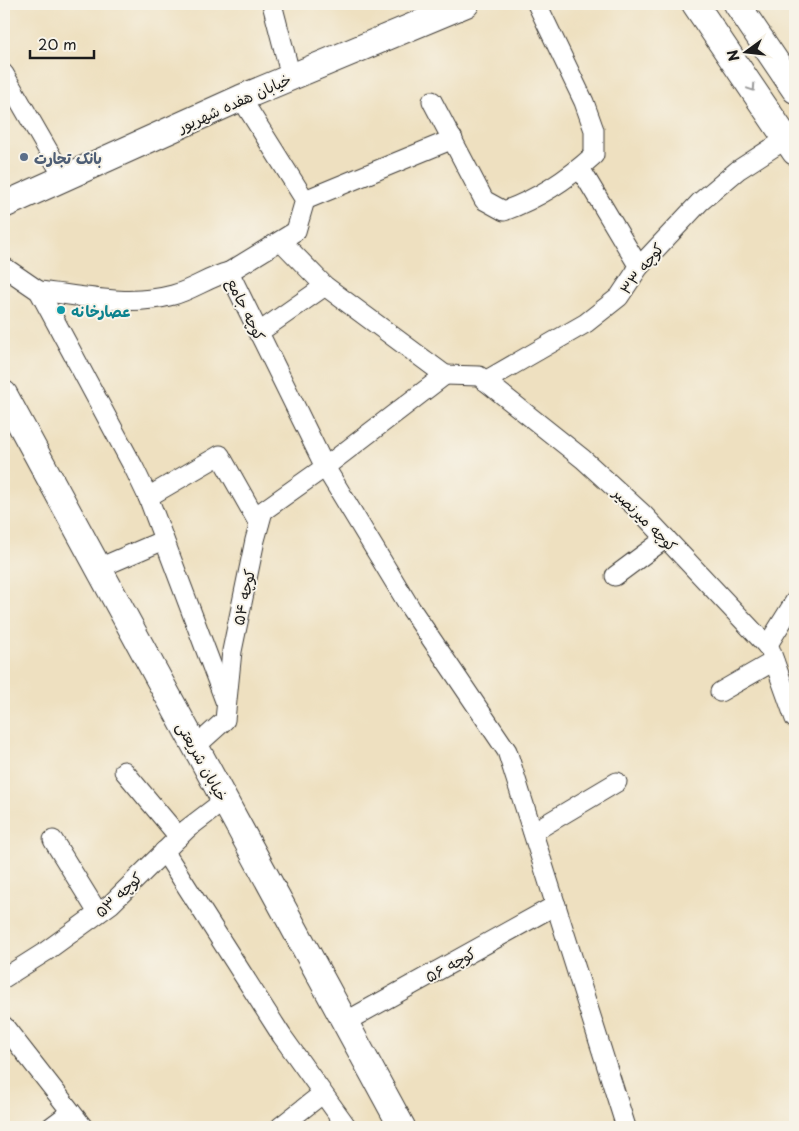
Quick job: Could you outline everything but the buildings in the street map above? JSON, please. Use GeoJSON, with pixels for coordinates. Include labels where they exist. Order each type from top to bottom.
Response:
{"type":"FeatureCollection","features":[{"type":"Feature","properties":{"kind":"street"},"geometry":{"type":"LineString","coordinates":[[272,4],[291,77]]}},
{"type":"Feature","properties":{"kind":"street","name":"خیابان هفده شهریور"},"geometry":{"type":"LineString","coordinates":[[4,205],[241,98],[466,4]]}},
{"type":"Feature","properties":{"kind":"street"},"geometry":{"type":"LineString","coordinates":[[432,101],[484,200],[504,211],[528,202],[580,168],[594,155],[594,130],[560,47],[537,4]]}},
{"type":"Feature","properties":{"kind":"street"},"geometry":{"type":"LineString","coordinates":[[737,4],[795,90]]}},
{"type":"Feature","properties":{"kind":"street"},"geometry":{"type":"LineString","coordinates":[[703,7],[791,145]]}},
{"type":"Feature","properties":{"kind":"street"},"geometry":{"type":"LineString","coordinates":[[4,74],[64,178]]}},
{"type":"Feature","properties":{"kind":"street"},"geometry":{"type":"LineString","coordinates":[[229,272],[282,242],[296,231],[305,200],[241,98]]}},
{"type":"Feature","properties":{"kind":"street"},"geometry":{"type":"LineString","coordinates":[[305,200],[452,139]]}},
{"type":"Feature","properties":{"kind":"street","name":"کوچه ۳۳"},"geometry":{"type":"LineString","coordinates":[[485,380],[586,323],[619,297],[639,267],[700,202],[738,170],[791,145]]}},
{"type":"Feature","properties":{"kind":"street"},"geometry":{"type":"LineString","coordinates":[[580,168],[639,267]]}},
{"type":"Feature","properties":{"kind":"street"},"geometry":{"type":"LineString","coordinates":[[282,242],[325,286],[445,375]]}},
{"type":"Feature","properties":{"kind":"street"},"geometry":{"type":"LineString","coordinates":[[4,267],[39,291],[148,497],[226,704]]}},
{"type":"Feature","properties":{"kind":"street","name":"کوچه جامع"},"geometry":{"type":"LineString","coordinates":[[39,291],[126,301],[174,295],[212,276],[229,272],[324,467],[411,609],[507,750],[626,1127]]}},
{"type":"Feature","properties":{"kind":"street"},"geometry":{"type":"LineString","coordinates":[[258,333],[325,286]]}},
{"type":"Feature","properties":{"kind":"street","name":"کوچه میرنصیر"},"geometry":{"type":"LineString","coordinates":[[445,375],[479,376],[485,380],[583,459],[666,538],[770,653],[795,719]]}},
{"type":"Feature","properties":{"kind":"street","name":"کوچه ۵۴"},"geometry":{"type":"LineString","coordinates":[[195,747],[225,720],[232,651],[263,510],[324,467],[445,375]]}},
{"type":"Feature","properties":{"kind":"street","name":"خیابان شریعتی"},"geometry":{"type":"LineString","coordinates":[[4,394],[402,1127]]}},
{"type":"Feature","properties":{"kind":"street"},"geometry":{"type":"LineString","coordinates":[[148,497],[220,455],[259,524]]}},
{"type":"Feature","properties":{"kind":"street"},"geometry":{"type":"LineString","coordinates":[[615,576],[666,538]]}},
{"type":"Feature","properties":{"kind":"street"},"geometry":{"type":"LineString","coordinates":[[99,568],[164,540]]}},
{"type":"Feature","properties":{"kind":"street"},"geometry":{"type":"LineString","coordinates":[[720,692],[770,653],[795,601]]}},
{"type":"Feature","properties":{"kind":"street"},"geometry":{"type":"LineString","coordinates":[[124,772],[179,837]]}},
{"type":"Feature","properties":{"kind":"street"},"geometry":{"type":"LineString","coordinates":[[533,832],[617,782]]}},
{"type":"Feature","properties":{"kind":"street","name":"کوچه ۵۳"},"geometry":{"type":"LineString","coordinates":[[4,978],[111,904],[179,837],[225,800]]}},
{"type":"Feature","properties":{"kind":"street"},"geometry":{"type":"LineString","coordinates":[[52,840],[98,913]]}},
{"type":"Feature","properties":{"kind":"street"},"geometry":{"type":"LineString","coordinates":[[164,851],[282,1036],[347,1127]]}},
{"type":"Feature","properties":{"kind":"street","name":"کوچه ۵۶"},"geometry":{"type":"LineString","coordinates":[[345,1022],[556,905]]}},
{"type":"Feature","properties":{"kind":"street"},"geometry":{"type":"LineString","coordinates":[[4,1026],[83,1127]]}},
{"type":"Feature","properties":{"kind":"street"},"geometry":{"type":"LineString","coordinates":[[280,1127],[322,1094]]}},
{"type":"Feature","properties":{"kind":"street"},"geometry":{"type":"LineString","coordinates":[[51,1127],[71,1112]]}},
{"type":"Feature","properties":{"kind":"place","name":"بانک تجارت"},"geometry":{"type":"Point","coordinates":[24,157]}},
{"type":"Feature","properties":{"kind":"place","name":"عصارخانه"},"geometry":{"type":"Point","coordinates":[61,310]}}]}
